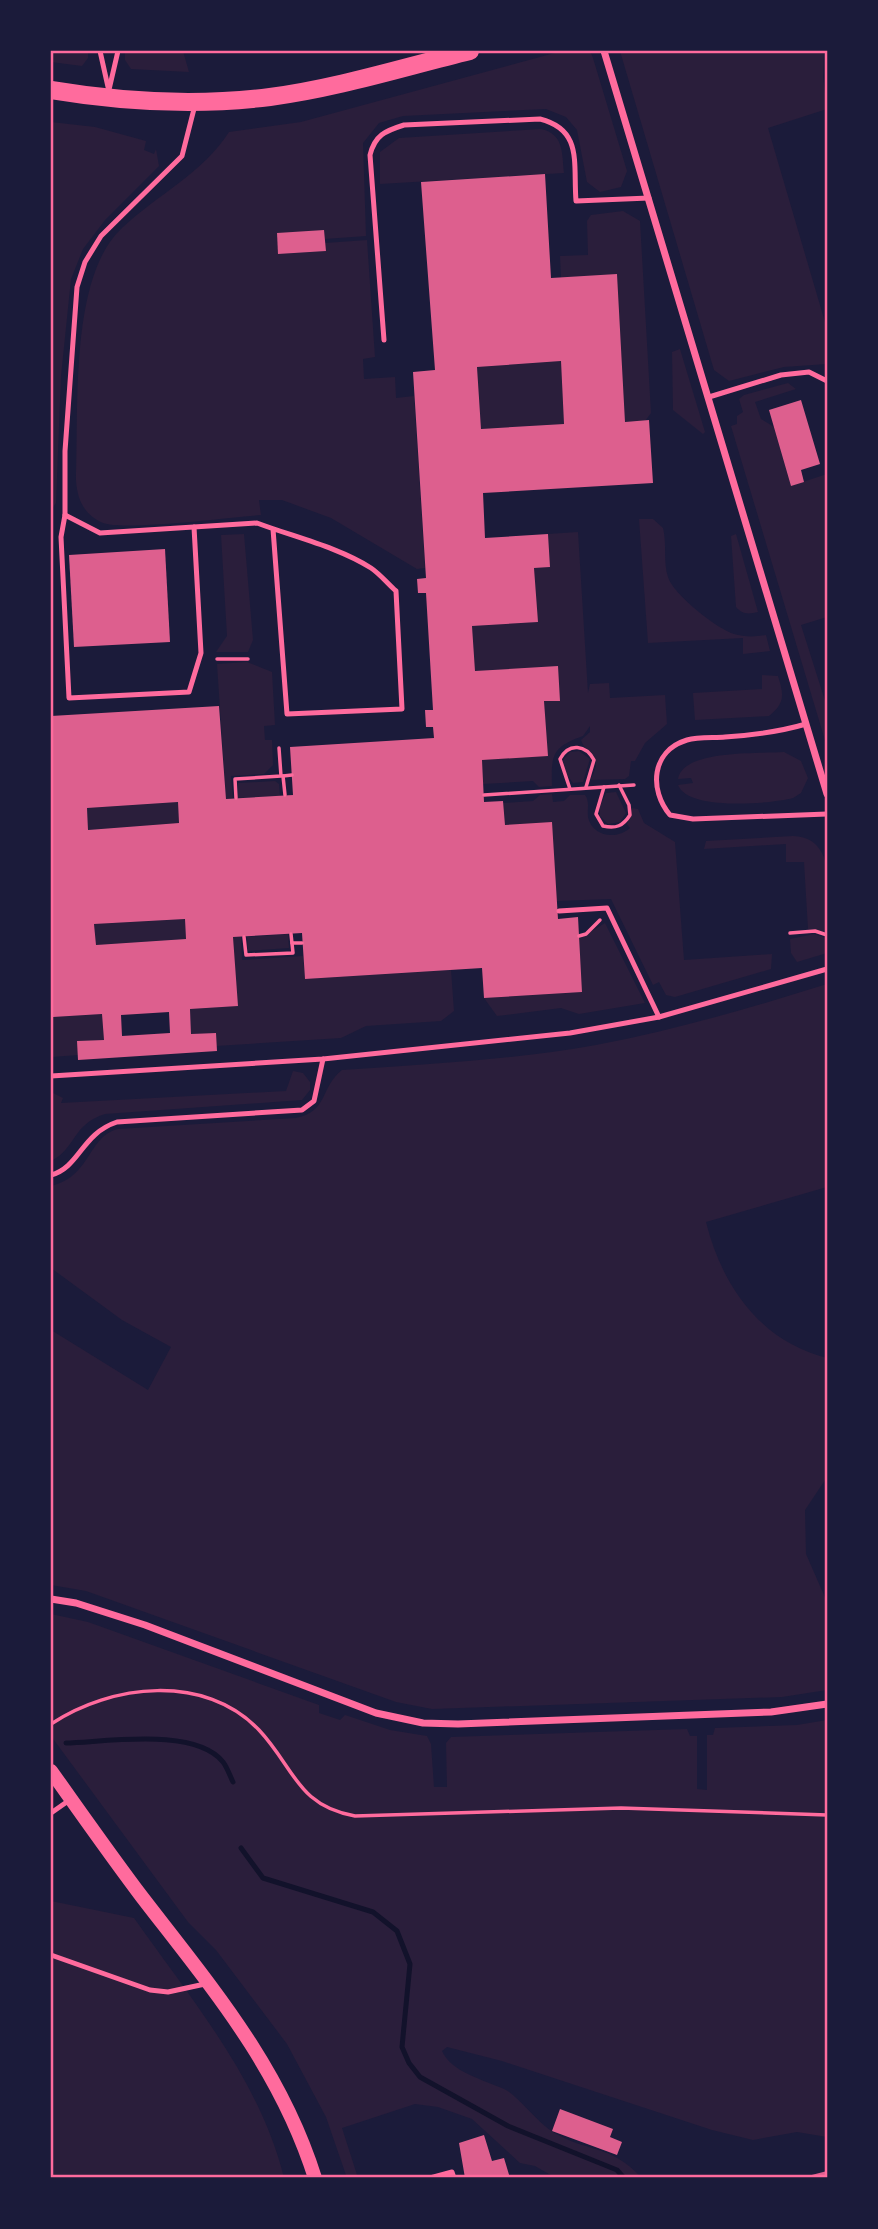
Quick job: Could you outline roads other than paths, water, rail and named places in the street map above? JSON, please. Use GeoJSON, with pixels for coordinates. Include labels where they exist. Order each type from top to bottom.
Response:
{"type":"FeatureCollection","features":[{"type":"Feature","properties":{"kind":"main road"},"geometry":{"type":"LineString","coordinates":[[51,90],[108,92],[195,102],[294,93],[470,51]]}},
{"type":"Feature","properties":{"kind":"main road"},"geometry":{"type":"LineString","coordinates":[[51,1771],[209,1983],[279,2088],[300,2132],[315,2178]]}},
{"type":"Feature","properties":{"kind":"street"},"geometry":{"type":"LineString","coordinates":[[604,51],[827,794]]}},
{"type":"Feature","properties":{"kind":"street"},"geometry":{"type":"LineString","coordinates":[[51,1600],[121,1617],[366,1709],[423,1723],[757,1713],[827,1704]]}},
{"type":"Feature","properties":{"kind":"lane"},"geometry":{"type":"LineString","coordinates":[[100,51],[108,92]]}},
{"type":"Feature","properties":{"kind":"lane"},"geometry":{"type":"LineString","coordinates":[[108,92],[118,51]]}},
{"type":"Feature","properties":{"kind":"lane"},"geometry":{"type":"LineString","coordinates":[[194,527],[201,653],[189,692],[69,698],[61,537],[65,515],[65,451],[77,287],[85,262],[101,236],[182,156],[195,102]]}},
{"type":"Feature","properties":{"kind":"lane"},"geometry":{"type":"LineString","coordinates":[[384,340],[370,155],[374,140],[386,130],[404,125],[540,119],[560,124],[571,139],[576,201],[649,198]]}},
{"type":"Feature","properties":{"kind":"lane"},"geometry":{"type":"LineString","coordinates":[[709,397],[781,375],[809,372],[827,381]]}},
{"type":"Feature","properties":{"kind":"lane"},"geometry":{"type":"LineString","coordinates":[[65,515],[100,533],[257,523],[273,529],[372,568],[396,591],[402,709],[287,715],[273,529]]}},
{"type":"Feature","properties":{"kind":"lane"},"geometry":{"type":"LineString","coordinates":[[806,724],[774,733],[687,740],[671,750],[657,767],[655,785],[660,803],[670,815],[692,819],[827,814]]}},
{"type":"Feature","properties":{"kind":"lane"},"geometry":{"type":"LineString","coordinates":[[559,911],[607,908],[660,1017]]}},
{"type":"Feature","properties":{"kind":"lane"},"geometry":{"type":"LineString","coordinates":[[51,1076],[323,1059],[570,1033],[660,1017],[827,969]]}},
{"type":"Feature","properties":{"kind":"lane"},"geometry":{"type":"LineString","coordinates":[[51,1175],[60,1173],[72,1162],[92,1134],[117,1122],[302,1110],[314,1101],[323,1059]]}},
{"type":"Feature","properties":{"kind":"lane"},"geometry":{"type":"LineString","coordinates":[[51,1813],[71,1799]]}},
{"type":"Feature","properties":{"kind":"lane"},"geometry":{"type":"LineString","coordinates":[[51,1955],[150,1990],[168,1992],[209,1983]]}},
{"type":"Feature","properties":{"kind":"lane"},"geometry":{"type":"LineString","coordinates":[[430,2178],[452,2172],[454,2178]]}},
{"type":"Feature","properties":{"kind":"waterway"},"geometry":{"type":"LineString","coordinates":[[66,1743],[149,1739],[192,1744],[210,1751],[223,1762],[233,1782]]}},
{"type":"Feature","properties":{"kind":"waterway"},"geometry":{"type":"LineString","coordinates":[[241,1848],[263,1878],[373,1912],[397,1931],[410,1964],[402,2047],[409,2063],[420,2077],[508,2126],[617,2170],[624,2178]]}}]}
